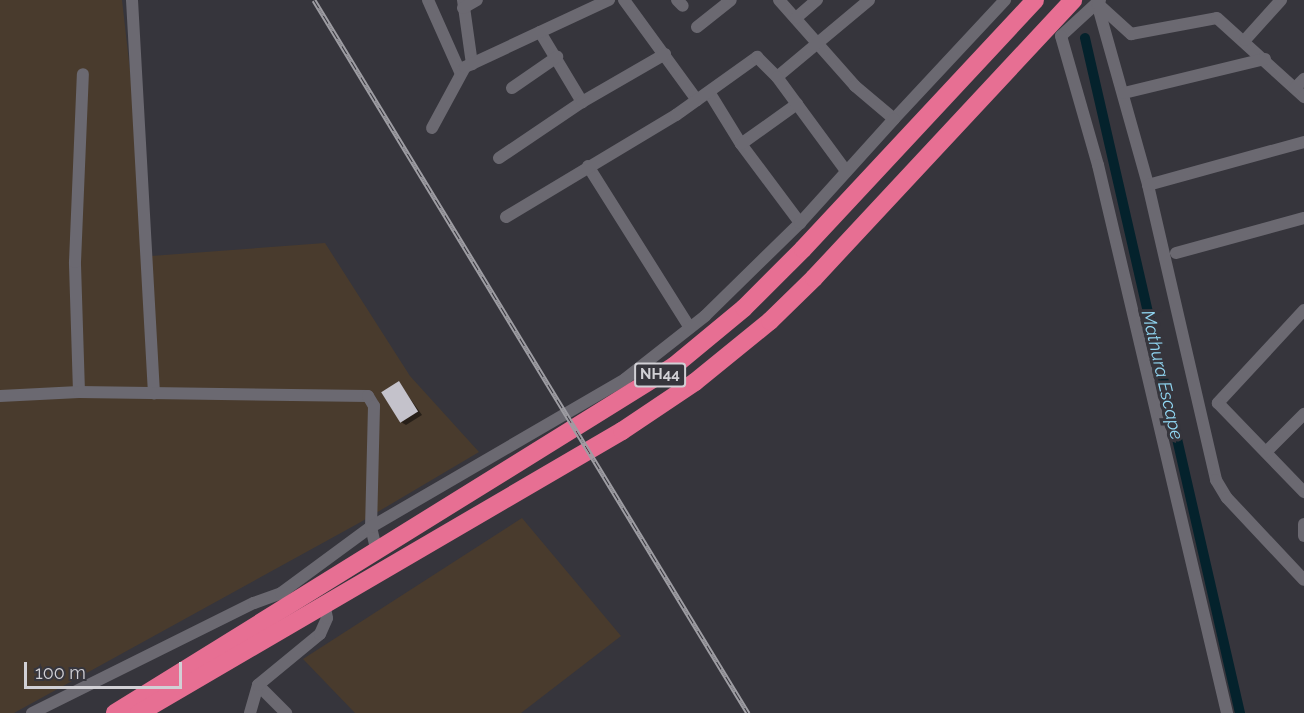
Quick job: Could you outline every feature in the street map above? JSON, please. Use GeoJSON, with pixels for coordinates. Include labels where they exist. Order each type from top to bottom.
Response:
{"type":"FeatureCollection","features":[{"type":"Feature","properties":{"kind":"highway","name":"NH44"},"geometry":{"type":"LineString","coordinates":[[139,713],[376,548],[627,397],[725,325],[802,249],[1035,0]]}},
{"type":"Feature","properties":{"kind":"highway","name":"NH44"},"geometry":{"type":"LineString","coordinates":[[115,713],[324,603],[622,431],[736,351],[814,278],[1073,0]]}},
{"type":"Feature","properties":{"kind":"street"},"geometry":{"type":"LineString","coordinates":[[132,0],[154,393]]}},
{"type":"Feature","properties":{"kind":"street"},"geometry":{"type":"LineString","coordinates":[[428,0],[460,72]]}},
{"type":"Feature","properties":{"kind":"street"},"geometry":{"type":"LineString","coordinates":[[472,64],[463,4],[477,0]]}},
{"type":"Feature","properties":{"kind":"street"},"geometry":{"type":"LineString","coordinates":[[432,128],[460,72],[472,64],[609,0]]}},
{"type":"Feature","properties":{"kind":"street"},"geometry":{"type":"LineString","coordinates":[[624,0],[697,100]]}},
{"type":"Feature","properties":{"kind":"street"},"geometry":{"type":"LineString","coordinates":[[697,27],[731,0]]}},
{"type":"Feature","properties":{"kind":"street"},"geometry":{"type":"LineString","coordinates":[[779,0],[855,86],[894,119]]}},
{"type":"Feature","properties":{"kind":"street"},"geometry":{"type":"LineString","coordinates":[[796,18],[817,0]]}},
{"type":"Feature","properties":{"kind":"street"},"geometry":{"type":"LineString","coordinates":[[777,77],[869,0]]}},
{"type":"Feature","properties":{"kind":"street"},"geometry":{"type":"LineString","coordinates":[[33,713],[254,603],[281,593],[371,527],[625,379],[690,328],[800,223],[1005,0]]}},
{"type":"Feature","properties":{"kind":"street"},"geometry":{"type":"LineString","coordinates":[[1245,40],[1281,0]]}},
{"type":"Feature","properties":{"kind":"street"},"geometry":{"type":"LineString","coordinates":[[1099,1],[1131,34],[1156,32],[1211,18],[1223,22],[1245,40],[1299,93],[1304,78]]}},
{"type":"Feature","properties":{"kind":"street"},"geometry":{"type":"LineString","coordinates":[[1099,1],[1148,185],[1216,480],[1227,498],[1304,579]]}},
{"type":"Feature","properties":{"kind":"street"},"geometry":{"type":"LineString","coordinates":[[1099,1],[1061,36],[1098,165],[1227,713]]}},
{"type":"Feature","properties":{"kind":"street"},"geometry":{"type":"LineString","coordinates":[[540,32],[582,102]]}},
{"type":"Feature","properties":{"kind":"street"},"geometry":{"type":"LineString","coordinates":[[499,158],[582,102],[665,54]]}},
{"type":"Feature","properties":{"kind":"street"},"geometry":{"type":"LineString","coordinates":[[512,88],[556,57]]}},
{"type":"Feature","properties":{"kind":"street"},"geometry":{"type":"LineString","coordinates":[[506,217],[697,100],[757,57],[777,77],[846,171]]}},
{"type":"Feature","properties":{"kind":"street"},"geometry":{"type":"LineString","coordinates":[[1124,93],[1265,59]]}},
{"type":"Feature","properties":{"kind":"street"},"geometry":{"type":"LineString","coordinates":[[80,392],[75,262],[83,74]]}},
{"type":"Feature","properties":{"kind":"street"},"geometry":{"type":"LineString","coordinates":[[709,92],[741,144],[800,223]]}},
{"type":"Feature","properties":{"kind":"street"},"geometry":{"type":"LineString","coordinates":[[741,144],[797,104]]}},
{"type":"Feature","properties":{"kind":"street"},"geometry":{"type":"LineString","coordinates":[[1148,185],[1304,142]]}},
{"type":"Feature","properties":{"kind":"street"},"geometry":{"type":"LineString","coordinates":[[588,166],[690,328]]}},
{"type":"Feature","properties":{"kind":"street"},"geometry":{"type":"LineString","coordinates":[[1176,253],[1304,218]]}},
{"type":"Feature","properties":{"kind":"street"},"geometry":{"type":"LineString","coordinates":[[1304,310],[1218,403],[1304,492]]}},
{"type":"Feature","properties":{"kind":"street"},"geometry":{"type":"LineString","coordinates":[[0,396],[80,392],[368,396],[374,405],[371,527],[376,548]]}},
{"type":"Feature","properties":{"kind":"street"},"geometry":{"type":"LineString","coordinates":[[1266,452],[1304,414]]}},
{"type":"Feature","properties":{"kind":"street"},"geometry":{"type":"LineString","coordinates":[[1304,524],[1304,536]]}},
{"type":"Feature","properties":{"kind":"street"},"geometry":{"type":"LineString","coordinates":[[249,713],[258,685],[320,634],[327,618],[324,603]]}},
{"type":"Feature","properties":{"kind":"street"},"geometry":{"type":"LineString","coordinates":[[258,685],[286,713]]}},
{"type":"Feature","properties":{"kind":"shaded area"},"geometry":{"type":"Polygon","coordinates":[[[0,0],[122,0],[151,256],[325,243],[410,376],[479,452],[359,523],[14,713],[0,713],[0,0]]]}},
{"type":"Feature","properties":{"kind":"shaded area"},"geometry":{"type":"Polygon","coordinates":[[[522,518],[621,636],[521,713],[355,713],[303,659],[522,518]]]}},
{"type":"Feature","properties":{"kind":"building"},"geometry":{"type":"Polygon","coordinates":[[[399,381],[418,412],[400,423],[381,392],[399,381]]]}},
{"type":"Feature","properties":{"kind":"waterway","name":"Mathura Escape"},"geometry":{"type":"LineString","coordinates":[[1085,38],[1240,713]]}},
{"type":"Feature","properties":{"kind":"railway"},"geometry":{"type":"LineString","coordinates":[[314,0],[748,713]]}}]}
